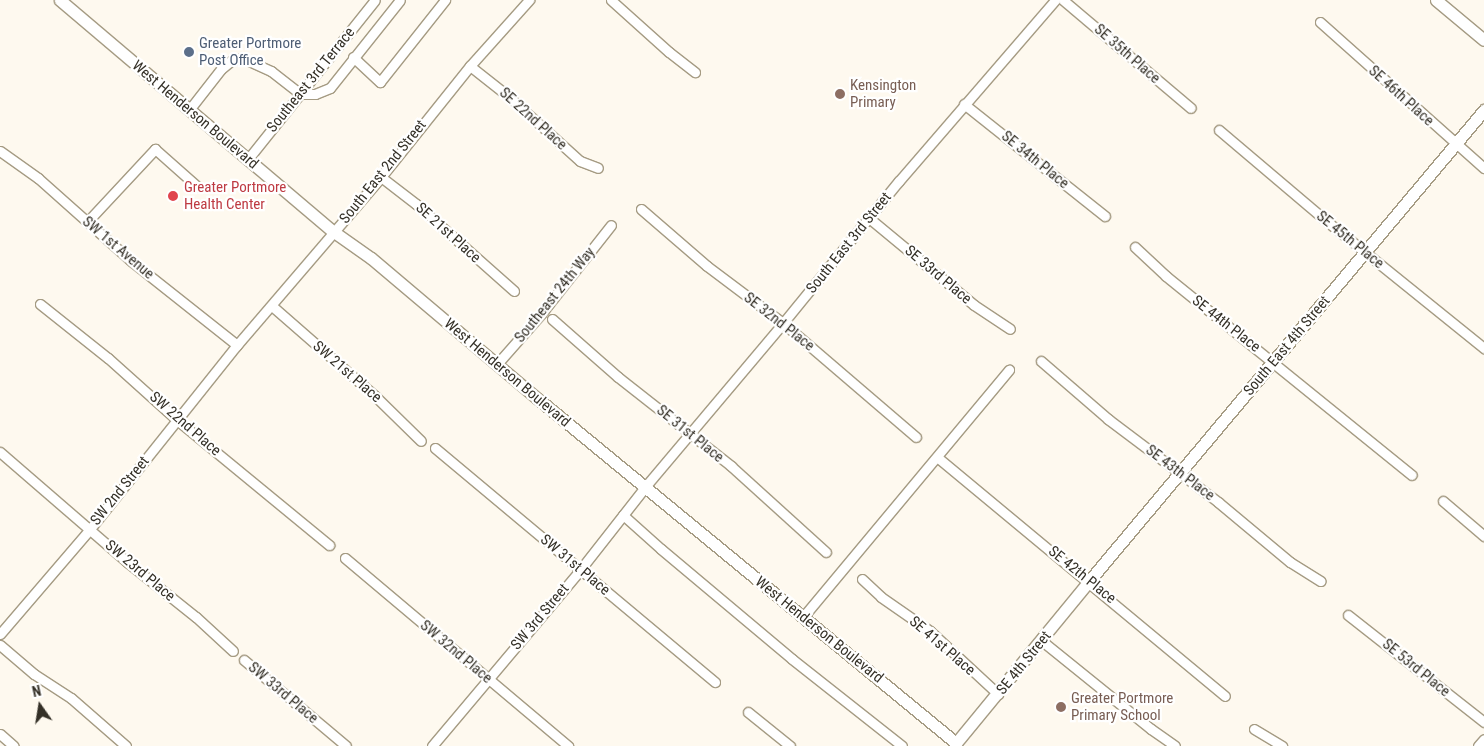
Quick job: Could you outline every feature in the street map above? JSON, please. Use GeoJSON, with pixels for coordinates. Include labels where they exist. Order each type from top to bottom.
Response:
{"type":"FeatureCollection","features":[{"type":"Feature","properties":{"kind":"street","name":"West Henderson Boulevard"},"geometry":{"type":"LineString","coordinates":[[60,0],[334,232],[371,258],[412,295],[645,486],[955,745]]}},
{"type":"Feature","properties":{"kind":"street","name":"Southeast 3rd Terrace"},"geometry":{"type":"LineString","coordinates":[[248,159],[375,0]]}},
{"type":"Feature","properties":{"kind":"street"},"geometry":{"type":"LineString","coordinates":[[189,110],[222,69],[231,61],[242,58],[271,71],[300,94],[315,94],[330,88],[400,0]]}},
{"type":"Feature","properties":{"kind":"street"},"geometry":{"type":"LineString","coordinates":[[353,57],[380,82],[445,0]]}},
{"type":"Feature","properties":{"kind":"street","name":"South East 2nd Street"},"geometry":{"type":"LineString","coordinates":[[237,345],[381,176],[470,66],[529,0]]}},
{"type":"Feature","properties":{"kind":"street"},"geometry":{"type":"LineString","coordinates":[[611,0],[669,52],[695,72]]}},
{"type":"Feature","properties":{"kind":"street","name":"South East 3rd Street"},"geometry":{"type":"LineString","coordinates":[[645,486],[784,323],[964,104],[1055,0]]}},
{"type":"Feature","properties":{"kind":"street","name":"SE 35th Place"},"geometry":{"type":"LineString","coordinates":[[1063,0],[1191,108]]}},
{"type":"Feature","properties":{"kind":"street"},"geometry":{"type":"LineString","coordinates":[[1436,0],[1484,40]]}},
{"type":"Feature","properties":{"kind":"street","name":"SE 46th Place"},"geometry":{"type":"LineString","coordinates":[[1320,22],[1455,145],[1484,168]]}},
{"type":"Feature","properties":{"kind":"street","name":"SE 22nd Place"},"geometry":{"type":"LineString","coordinates":[[470,66],[508,96],[580,161],[598,168]]}},
{"type":"Feature","properties":{"kind":"street","name":"SE 34th Place"},"geometry":{"type":"LineString","coordinates":[[964,104],[1105,216]]}},
{"type":"Feature","properties":{"kind":"street","name":"South East 4th Street"},"geometry":{"type":"LineString","coordinates":[[1089,581],[1484,110]]}},
{"type":"Feature","properties":{"kind":"street","name":"SE 45th Place"},"geometry":{"type":"LineString","coordinates":[[1219,130],[1364,252],[1484,348]]}},
{"type":"Feature","properties":{"kind":"street"},"geometry":{"type":"LineString","coordinates":[[87,222],[155,149],[198,187]]}},
{"type":"Feature","properties":{"kind":"street","name":"SW 1st Avenue"},"geometry":{"type":"LineString","coordinates":[[0,151],[38,178],[138,267],[237,345]]}},
{"type":"Feature","properties":{"kind":"street","name":"SE 21st Place"},"geometry":{"type":"LineString","coordinates":[[381,176],[416,204],[514,290]]}},
{"type":"Feature","properties":{"kind":"street","name":"SE 32nd Place"},"geometry":{"type":"LineString","coordinates":[[641,209],[714,272],[784,323],[916,437]]}},
{"type":"Feature","properties":{"kind":"street","name":"SE 33rd Place"},"geometry":{"type":"LineString","coordinates":[[869,218],[974,306],[1010,329]]}},
{"type":"Feature","properties":{"kind":"street","name":"Southeast 24th Way"},"geometry":{"type":"LineString","coordinates":[[497,364],[541,314],[611,225]]}},
{"type":"Feature","properties":{"kind":"street","name":"SE 44th Place"},"geometry":{"type":"LineString","coordinates":[[1135,247],[1166,276],[1412,475]]}},
{"type":"Feature","properties":{"kind":"street","name":"SW 22nd Place"},"geometry":{"type":"LineString","coordinates":[[40,304],[135,381],[177,420],[329,545]]}},
{"type":"Feature","properties":{"kind":"street","name":"SW 21st Place"},"geometry":{"type":"LineString","coordinates":[[272,306],[375,396],[421,440]]}},
{"type":"Feature","properties":{"kind":"street","name":"SE 31st Place"},"geometry":{"type":"LineString","coordinates":[[552,319],[618,377],[731,466],[826,552]]}},
{"type":"Feature","properties":{"kind":"street","name":"SW 2nd Street"},"geometry":{"type":"LineString","coordinates":[[0,634],[90,528],[237,345]]}},
{"type":"Feature","properties":{"kind":"street","name":"SE 43th Place"},"geometry":{"type":"LineString","coordinates":[[1041,361],[1108,419],[1218,502],[1290,562],[1321,581]]}},
{"type":"Feature","properties":{"kind":"street"},"geometry":{"type":"LineString","coordinates":[[803,617],[1009,370]]}},
{"type":"Feature","properties":{"kind":"street","name":"SW 31st Place"},"geometry":{"type":"LineString","coordinates":[[435,448],[715,682]]}},
{"type":"Feature","properties":{"kind":"street","name":"SW 23rd Place"},"geometry":{"type":"LineString","coordinates":[[0,452],[127,562],[196,617],[233,652]]}},
{"type":"Feature","properties":{"kind":"street","name":"SE 42th Place"},"geometry":{"type":"LineString","coordinates":[[937,456],[1225,696]]}},
{"type":"Feature","properties":{"kind":"street","name":"SW 3rd Street"},"geometry":{"type":"LineString","coordinates":[[432,746],[580,570],[645,486]]}},
{"type":"Feature","properties":{"kind":"street"},"geometry":{"type":"LineString","coordinates":[[1443,501],[1484,536]]}},
{"type":"Feature","properties":{"kind":"street"},"geometry":{"type":"LineString","coordinates":[[623,514],[686,571],[792,659],[902,746]]}},
{"type":"Feature","properties":{"kind":"street","name":"SW 32nd Place"},"geometry":{"type":"LineString","coordinates":[[345,558],[568,746]]}},
{"type":"Feature","properties":{"kind":"street","name":"SE 41st Place"},"geometry":{"type":"LineString","coordinates":[[862,579],[881,597],[930,631],[998,694]]}},
{"type":"Feature","properties":{"kind":"street","name":"SE 4th Street"},"geometry":{"type":"LineString","coordinates":[[955,745],[1042,641],[1089,581]]}},
{"type":"Feature","properties":{"kind":"street","name":"SE 53rd Place"},"geometry":{"type":"LineString","coordinates":[[1348,615],[1484,722]]}},
{"type":"Feature","properties":{"kind":"street"},"geometry":{"type":"LineString","coordinates":[[1042,641],[1144,724],[1175,746]]}},
{"type":"Feature","properties":{"kind":"street"},"geometry":{"type":"LineString","coordinates":[[0,645],[34,674],[72,698],[126,746]]}},
{"type":"Feature","properties":{"kind":"street","name":"SW 33rd Place"},"geometry":{"type":"LineString","coordinates":[[244,660],[346,746]]}},
{"type":"Feature","properties":{"kind":"street"},"geometry":{"type":"LineString","coordinates":[[748,712],[790,746]]}},
{"type":"Feature","properties":{"kind":"street"},"geometry":{"type":"LineString","coordinates":[[1254,729],[1282,746]]}},
{"type":"Feature","properties":{"kind":"street"},"geometry":{"type":"LineString","coordinates":[[0,734],[14,746]]}},
{"type":"Feature","properties":{"kind":"street"},"geometry":{"type":"LineString","coordinates":[[1478,746],[1484,739]]}},
{"type":"Feature","properties":{"kind":"place","name":"Greater Portmore Post Office"},"geometry":{"type":"Point","coordinates":[189,52]}},
{"type":"Feature","properties":{"kind":"place","name":"Kensington Primary"},"geometry":{"type":"Point","coordinates":[840,94]}},
{"type":"Feature","properties":{"kind":"place","name":"Greater Portmore Health Center"},"geometry":{"type":"Point","coordinates":[173,196]}},
{"type":"Feature","properties":{"kind":"place","name":"Greater Portmore Primary School"},"geometry":{"type":"Point","coordinates":[1061,707]}}]}
